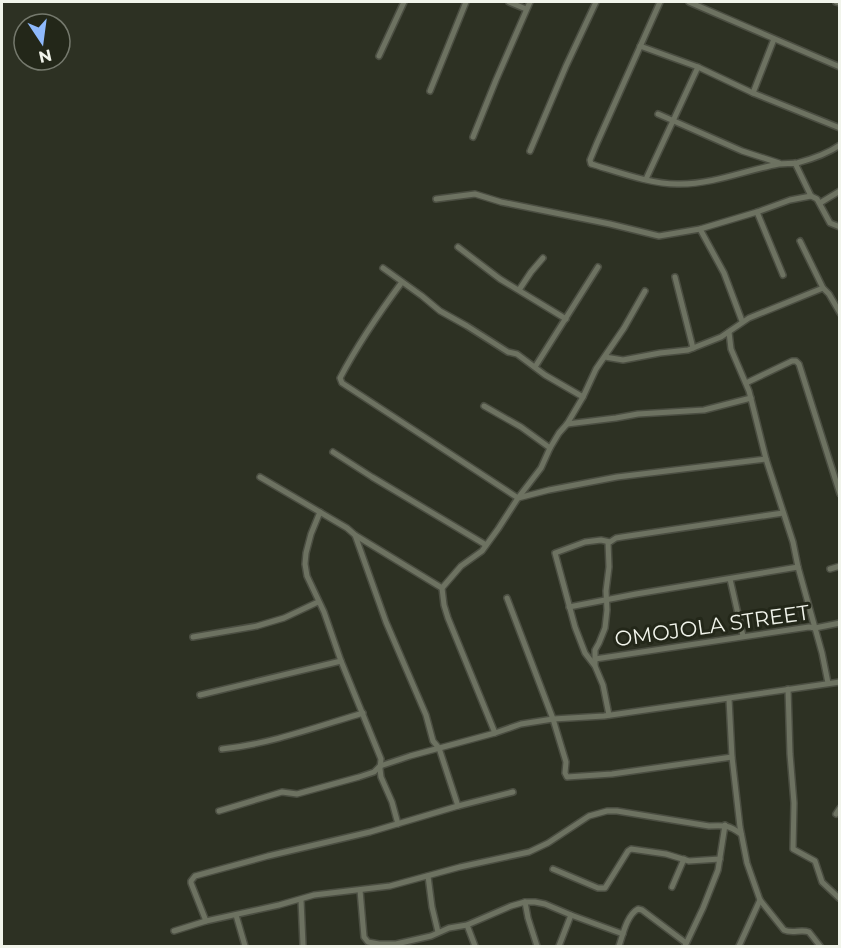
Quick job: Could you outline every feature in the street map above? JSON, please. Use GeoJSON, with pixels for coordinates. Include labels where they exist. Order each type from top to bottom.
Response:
{"type":"FeatureCollection","features":[{"type":"Feature","properties":{"kind":"street"},"geometry":{"type":"LineString","coordinates":[[379,56],[404,2]]}},
{"type":"Feature","properties":{"kind":"street"},"geometry":{"type":"LineString","coordinates":[[430,91],[466,2]]}},
{"type":"Feature","properties":{"kind":"street"},"geometry":{"type":"LineString","coordinates":[[510,2],[526,9]]}},
{"type":"Feature","properties":{"kind":"street"},"geometry":{"type":"LineString","coordinates":[[473,137],[530,2]]}},
{"type":"Feature","properties":{"kind":"street"},"geometry":{"type":"LineString","coordinates":[[530,151],[596,2]]}},
{"type":"Feature","properties":{"kind":"street"},"geometry":{"type":"LineString","coordinates":[[660,2],[590,162],[640,179],[671,184],[691,184],[795,163],[823,155],[840,145]]}},
{"type":"Feature","properties":{"kind":"street"},"geometry":{"type":"LineString","coordinates":[[689,2],[702,4],[774,39],[840,67]]}},
{"type":"Feature","properties":{"kind":"street"},"geometry":{"type":"LineString","coordinates":[[753,93],[774,39]]}},
{"type":"Feature","properties":{"kind":"street"},"geometry":{"type":"LineString","coordinates":[[640,45],[698,67],[753,93],[840,128]]}},
{"type":"Feature","properties":{"kind":"street"},"geometry":{"type":"LineString","coordinates":[[646,179],[698,67]]}},
{"type":"Feature","properties":{"kind":"street"},"geometry":{"type":"LineString","coordinates":[[658,114],[742,151],[781,164]]}},
{"type":"Feature","properties":{"kind":"street"},"geometry":{"type":"LineString","coordinates":[[795,163],[811,196]]}},
{"type":"Feature","properties":{"kind":"street"},"geometry":{"type":"LineString","coordinates":[[820,203],[840,191]]}},
{"type":"Feature","properties":{"kind":"street"},"geometry":{"type":"LineString","coordinates":[[436,199],[475,194],[501,202],[659,236],[700,230],[790,200],[811,196],[820,203],[830,223],[840,227]]}},
{"type":"Feature","properties":{"kind":"street"},"geometry":{"type":"LineString","coordinates":[[757,212],[783,275]]}},
{"type":"Feature","properties":{"kind":"street"},"geometry":{"type":"LineString","coordinates":[[700,230],[724,273],[742,321]]}},
{"type":"Feature","properties":{"kind":"street"},"geometry":{"type":"LineString","coordinates":[[801,242],[823,288],[840,313]]}},
{"type":"Feature","properties":{"kind":"street"},"geometry":{"type":"LineString","coordinates":[[458,247],[500,279],[566,319]]}},
{"type":"Feature","properties":{"kind":"street"},"geometry":{"type":"LineString","coordinates":[[519,290],[543,258]]}},
{"type":"Feature","properties":{"kind":"street"},"geometry":{"type":"LineString","coordinates":[[535,367],[598,267]]}},
{"type":"Feature","properties":{"kind":"street"},"geometry":{"type":"LineString","coordinates":[[383,268],[440,311],[508,352],[517,354],[545,375],[583,397]]}},
{"type":"Feature","properties":{"kind":"street"},"geometry":{"type":"LineString","coordinates":[[675,277],[693,348]]}},
{"type":"Feature","properties":{"kind":"street"},"geometry":{"type":"LineString","coordinates":[[402,282],[365,335],[340,378],[342,383],[518,498],[549,489],[600,480],[766,459]]}},
{"type":"Feature","properties":{"kind":"street"},"geometry":{"type":"LineString","coordinates":[[605,357],[623,360],[688,350],[729,333],[742,321],[823,288]]}},
{"type":"Feature","properties":{"kind":"street"},"geometry":{"type":"LineString","coordinates":[[495,733],[448,618],[442,588],[461,566],[476,556],[486,545],[541,468],[550,448],[583,397],[592,376],[645,291]]}},
{"type":"Feature","properties":{"kind":"street"},"geometry":{"type":"LineString","coordinates":[[729,333],[731,349],[751,398],[766,459],[793,542],[828,683]]}},
{"type":"Feature","properties":{"kind":"street"},"geometry":{"type":"LineString","coordinates":[[746,383],[792,361],[798,363],[840,494]]}},
{"type":"Feature","properties":{"kind":"street"},"geometry":{"type":"LineString","coordinates":[[567,424],[638,414],[705,410],[751,398]]}},
{"type":"Feature","properties":{"kind":"street"},"geometry":{"type":"LineString","coordinates":[[484,406],[521,427],[550,448]]}},
{"type":"Feature","properties":{"kind":"street"},"geometry":{"type":"LineString","coordinates":[[333,452],[486,545]]}},
{"type":"Feature","properties":{"kind":"street"},"geometry":{"type":"LineString","coordinates":[[260,477],[442,588]]}},
{"type":"Feature","properties":{"kind":"street"},"geometry":{"type":"LineString","coordinates":[[320,512],[308,543],[305,564],[307,576],[324,612],[341,661],[381,759],[383,782],[398,824]]}},
{"type":"Feature","properties":{"kind":"street"},"geometry":{"type":"LineString","coordinates":[[595,662],[585,653],[569,607],[555,553],[585,542],[602,540],[608,542],[622,537],[783,513]]}},
{"type":"Feature","properties":{"kind":"street"},"geometry":{"type":"LineString","coordinates":[[355,535],[386,622],[426,715],[434,741],[439,748],[458,806]]}},
{"type":"Feature","properties":{"kind":"street"},"geometry":{"type":"LineString","coordinates":[[608,542],[606,620],[595,650],[595,662],[603,685],[609,716]]}},
{"type":"Feature","properties":{"kind":"street"},"geometry":{"type":"LineString","coordinates":[[830,569],[840,566]]}},
{"type":"Feature","properties":{"kind":"street"},"geometry":{"type":"LineString","coordinates":[[569,607],[798,567]]}},
{"type":"Feature","properties":{"kind":"street"},"geometry":{"type":"LineString","coordinates":[[730,579],[742,636]]}},
{"type":"Feature","properties":{"kind":"street"},"geometry":{"type":"LineString","coordinates":[[507,598],[553,719],[566,762],[565,773],[568,778],[732,758]]}},
{"type":"Feature","properties":{"kind":"street"},"geometry":{"type":"LineString","coordinates":[[193,638],[257,626],[284,618],[318,602]]}},
{"type":"Feature","properties":{"kind":"street","name":"OMOJOLA STREET"},"geometry":{"type":"LineString","coordinates":[[595,662],[742,636],[840,624]]}},
{"type":"Feature","properties":{"kind":"street"},"geometry":{"type":"LineString","coordinates":[[200,695],[341,661]]}},
{"type":"Feature","properties":{"kind":"street"},"geometry":{"type":"LineString","coordinates":[[219,812],[282,792],[297,794],[328,786],[371,773],[380,766],[521,724],[553,719],[609,716],[840,682]]}},
{"type":"Feature","properties":{"kind":"street"},"geometry":{"type":"LineString","coordinates":[[788,689],[794,849],[814,861],[822,882],[839,898]]}},
{"type":"Feature","properties":{"kind":"street"},"geometry":{"type":"LineString","coordinates":[[729,699],[732,758],[741,834],[747,863],[760,900],[784,930],[809,932],[820,946]]}},
{"type":"Feature","properties":{"kind":"street"},"geometry":{"type":"LineString","coordinates":[[222,749],[247,746],[291,735],[363,713]]}},
{"type":"Feature","properties":{"kind":"street"},"geometry":{"type":"LineString","coordinates":[[206,921],[191,880],[195,876],[513,792]]}},
{"type":"Feature","properties":{"kind":"street"},"geometry":{"type":"LineString","coordinates":[[174,931],[314,895],[390,886],[529,852],[548,843],[588,816],[607,811],[709,826],[728,826],[741,834]]}},
{"type":"Feature","properties":{"kind":"street"},"geometry":{"type":"LineString","coordinates":[[620,946],[632,913],[638,909],[686,945],[709,896],[718,870],[728,826],[739,815]]}},
{"type":"Feature","properties":{"kind":"street"},"geometry":{"type":"LineString","coordinates":[[553,869],[598,888],[605,888],[629,850],[666,854],[693,861],[720,859]]}},
{"type":"Feature","properties":{"kind":"street"},"geometry":{"type":"LineString","coordinates":[[672,887],[684,859]]}},
{"type":"Feature","properties":{"kind":"street"},"geometry":{"type":"LineString","coordinates":[[428,876],[438,932]]}},
{"type":"Feature","properties":{"kind":"street"},"geometry":{"type":"LineString","coordinates":[[360,890],[364,937],[368,942],[379,944],[396,944],[431,936],[467,925],[525,902],[545,904],[623,934]]}},
{"type":"Feature","properties":{"kind":"street"},"geometry":{"type":"LineString","coordinates":[[301,900],[303,945]]}},
{"type":"Feature","properties":{"kind":"street"},"geometry":{"type":"LineString","coordinates":[[739,946],[760,900]]}},
{"type":"Feature","properties":{"kind":"street"},"geometry":{"type":"LineString","coordinates":[[525,902],[537,946]]}},
{"type":"Feature","properties":{"kind":"street"},"geometry":{"type":"LineString","coordinates":[[236,915],[245,946]]}},
{"type":"Feature","properties":{"kind":"street"},"geometry":{"type":"LineString","coordinates":[[559,946],[571,915]]}},
{"type":"Feature","properties":{"kind":"street"},"geometry":{"type":"LineString","coordinates":[[467,925],[475,946]]}}]}
